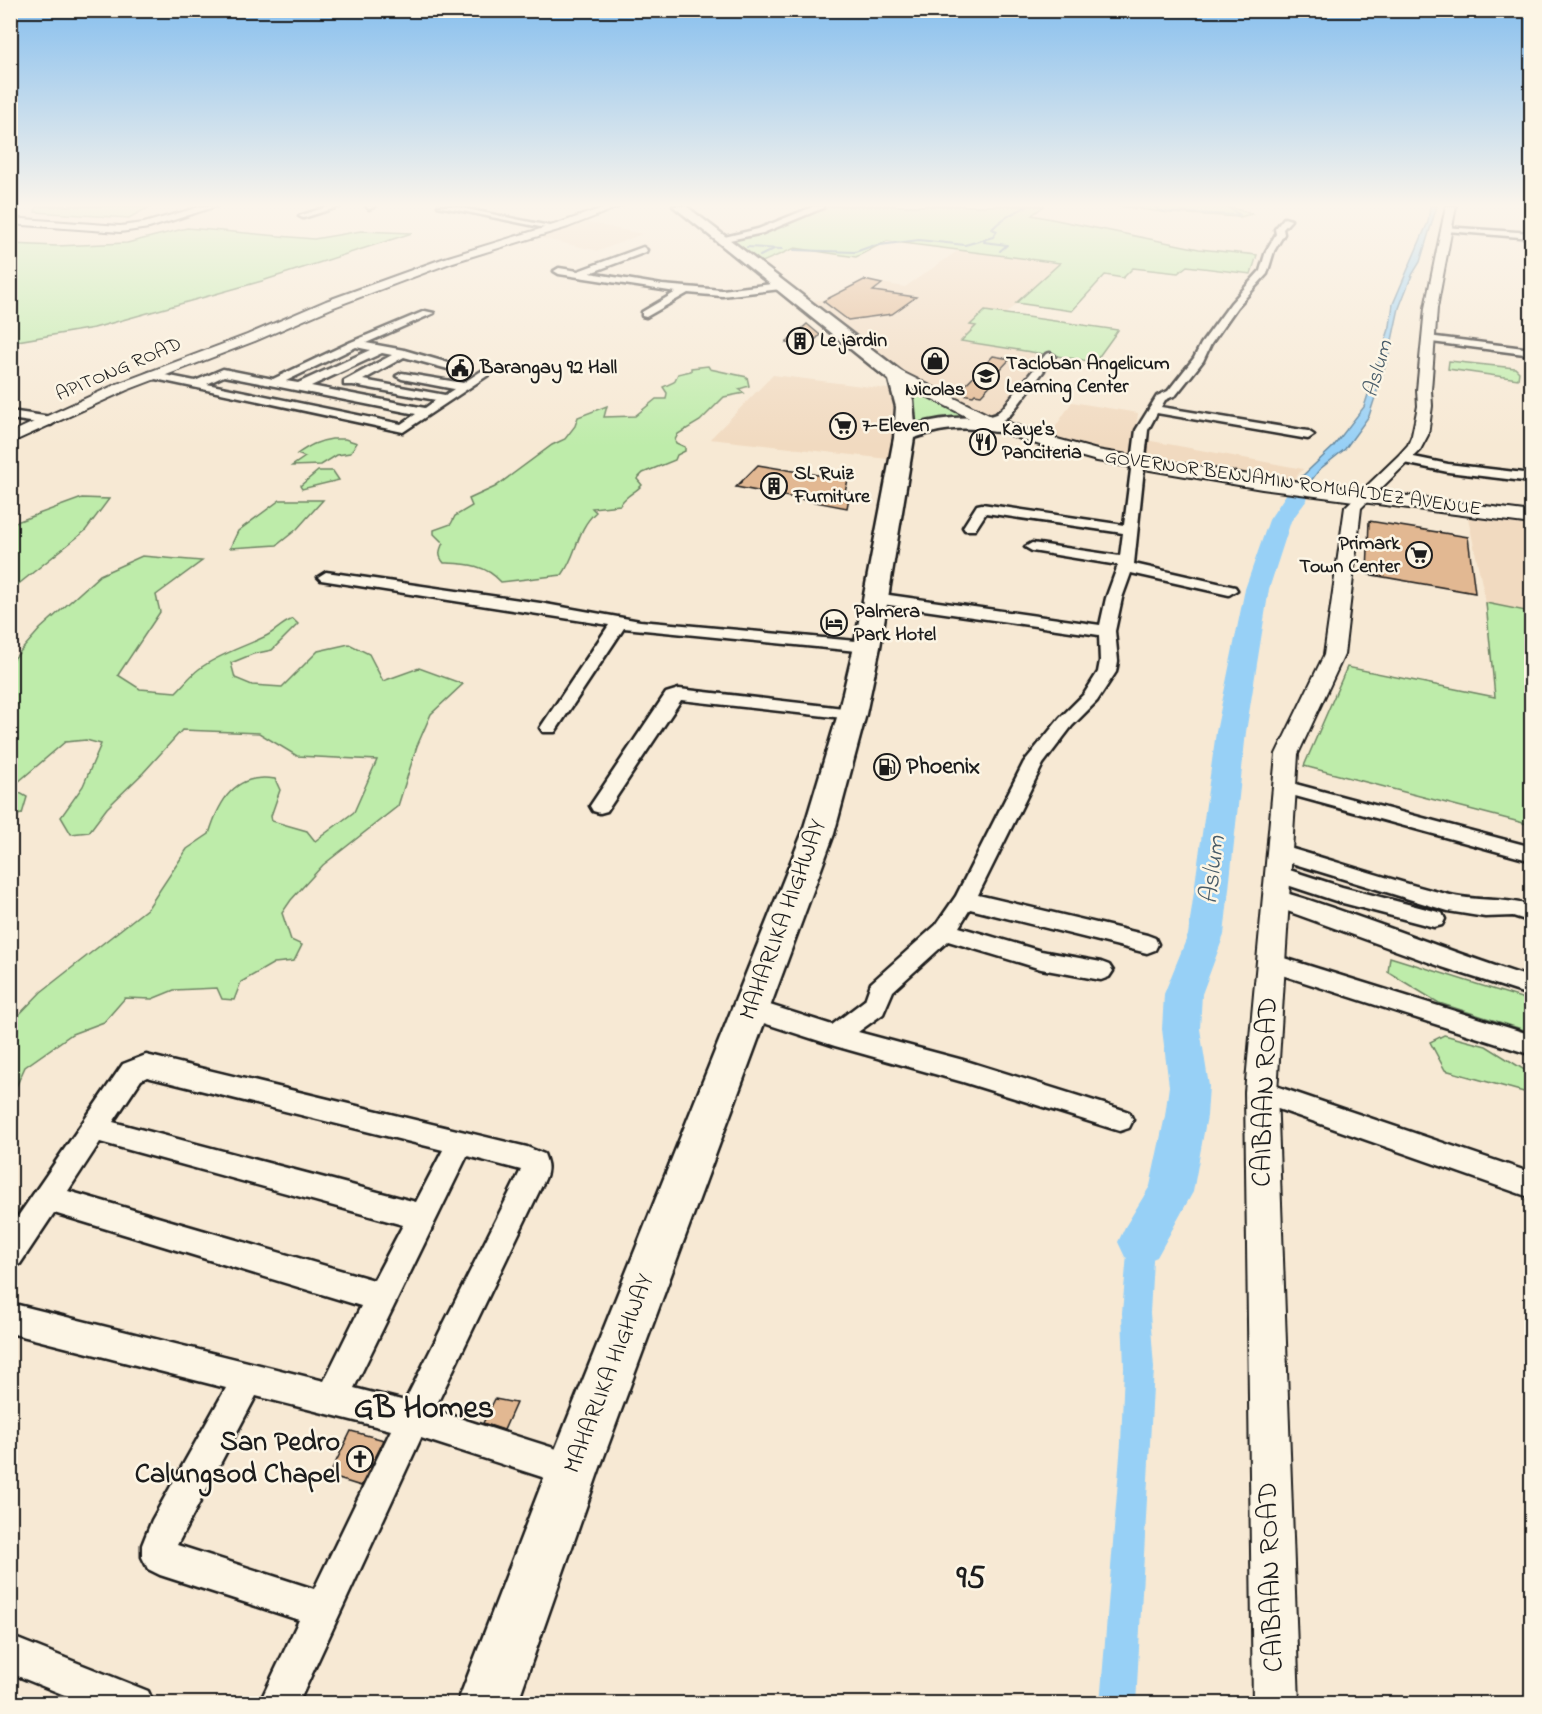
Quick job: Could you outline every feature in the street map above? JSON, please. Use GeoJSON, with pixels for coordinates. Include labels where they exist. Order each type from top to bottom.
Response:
{"type":"FeatureCollection","features":[{"type":"Feature","properties":{"kind":"main road","name":"MAHARLIKA HIGHWAY"},"geometry":{"type":"LineString","coordinates":[[487,1704],[573,1470],[818,834],[852,714],[867,647],[904,435],[903,390],[892,372],[781,286]]}},
{"type":"Feature","properties":{"kind":"main road","name":"GOVERNOR BENJAMIN ROMUALDEZ AVENUE"},"geometry":{"type":"LineString","coordinates":[[892,372],[934,396],[995,424],[1076,450],[1138,465],[1532,518]]}},
{"type":"Feature","properties":{"kind":"main road"},"geometry":{"type":"LineString","coordinates":[[904,435],[949,422],[995,424]]}},
{"type":"Feature","properties":{"kind":"street","name":"APITONG ROAD"},"geometry":{"type":"LineString","coordinates":[[10,439],[150,375],[379,286]]}},
{"type":"Feature","properties":{"kind":"street"},"geometry":{"type":"LineString","coordinates":[[659,286],[722,293],[781,286]]}},
{"type":"Feature","properties":{"kind":"street"},"geometry":{"type":"LineString","coordinates":[[836,1036],[874,1007],[882,993],[879,990],[944,931],[965,900],[1034,762],[1066,722],[1091,697],[1107,672],[1109,661],[1107,631],[1114,598],[1127,564],[1142,430],[1161,398],[1172,393],[1199,359],[1206,344],[1234,305],[1251,286]]}},
{"type":"Feature","properties":{"kind":"street","name":"CAIBAAN ROAD"},"geometry":{"type":"LineString","coordinates":[[1276,1704],[1261,1092],[1287,754],[1334,655],[1353,507],[1415,447],[1422,425],[1431,308],[1435,286]]}},
{"type":"Feature","properties":{"kind":"street"},"geometry":{"type":"LineString","coordinates":[[646,314],[686,290]]}},
{"type":"Feature","properties":{"kind":"street"},"geometry":{"type":"LineString","coordinates":[[275,382],[355,344],[429,313]]}},
{"type":"Feature","properties":{"kind":"street"},"geometry":{"type":"LineString","coordinates":[[1428,339],[1532,352]]}},
{"type":"Feature","properties":{"kind":"street"},"geometry":{"type":"LineString","coordinates":[[355,344],[404,353],[448,366],[424,380]]}},
{"type":"Feature","properties":{"kind":"street"},"geometry":{"type":"LineString","coordinates":[[300,387],[381,349]]}},
{"type":"Feature","properties":{"kind":"street"},"geometry":{"type":"LineString","coordinates":[[329,393],[404,353]]}},
{"type":"Feature","properties":{"kind":"street"},"geometry":{"type":"LineString","coordinates":[[995,424],[1050,356]]}},
{"type":"Feature","properties":{"kind":"street"},"geometry":{"type":"LineString","coordinates":[[399,375],[427,359]]}},
{"type":"Feature","properties":{"kind":"street"},"geometry":{"type":"LineString","coordinates":[[372,370],[465,387]]}},
{"type":"Feature","properties":{"kind":"street"},"geometry":{"type":"LineString","coordinates":[[195,385],[223,372],[426,412]]}},
{"type":"Feature","properties":{"kind":"street"},"geometry":{"type":"LineString","coordinates":[[150,375],[403,428],[486,372]]}},
{"type":"Feature","properties":{"kind":"street"},"geometry":{"type":"LineString","coordinates":[[352,381],[447,399]]}},
{"type":"Feature","properties":{"kind":"street"},"geometry":{"type":"LineString","coordinates":[[1153,409],[1308,435]]}},
{"type":"Feature","properties":{"kind":"street"},"geometry":{"type":"LineString","coordinates":[[10,415],[51,421]]}},
{"type":"Feature","properties":{"kind":"street"},"geometry":{"type":"LineString","coordinates":[[1404,459],[1448,468],[1532,478]]}},
{"type":"Feature","properties":{"kind":"street"},"geometry":{"type":"LineString","coordinates":[[970,527],[982,508],[1132,530]]}},
{"type":"Feature","properties":{"kind":"street"},"geometry":{"type":"LineString","coordinates":[[1032,547],[1127,564],[1229,590]]}},
{"type":"Feature","properties":{"kind":"street"},"geometry":{"type":"LineString","coordinates":[[326,577],[620,621],[640,626],[867,647]]}},
{"type":"Feature","properties":{"kind":"street"},"geometry":{"type":"LineString","coordinates":[[875,598],[1107,631]]}},
{"type":"Feature","properties":{"kind":"street"},"geometry":{"type":"LineString","coordinates":[[549,728],[620,621]]}},
{"type":"Feature","properties":{"kind":"street"},"geometry":{"type":"LineString","coordinates":[[600,806],[672,697],[679,694],[852,714]]}},
{"type":"Feature","properties":{"kind":"street"},"geometry":{"type":"LineString","coordinates":[[1284,787],[1532,854]]}},
{"type":"Feature","properties":{"kind":"street"},"geometry":{"type":"LineString","coordinates":[[1277,875],[1485,909],[1513,908],[1532,914]]}},
{"type":"Feature","properties":{"kind":"street"},"geometry":{"type":"LineString","coordinates":[[1277,875],[1434,919]]}},
{"type":"Feature","properties":{"kind":"street"},"geometry":{"type":"LineString","coordinates":[[1277,875],[1303,906],[1450,961],[1532,987]]}},
{"type":"Feature","properties":{"kind":"street"},"geometry":{"type":"LineString","coordinates":[[965,900],[1147,944]]}},
{"type":"Feature","properties":{"kind":"street"},"geometry":{"type":"LineString","coordinates":[[944,931],[1041,960],[1101,971]]}},
{"type":"Feature","properties":{"kind":"street"},"geometry":{"type":"LineString","coordinates":[[1271,963],[1532,1045]]}},
{"type":"Feature","properties":{"kind":"street"},"geometry":{"type":"LineString","coordinates":[[750,1009],[836,1036],[963,1071],[1120,1120]]}},
{"type":"Feature","properties":{"kind":"street"},"geometry":{"type":"LineString","coordinates":[[10,1254],[132,1072],[146,1066],[461,1142],[534,1162],[535,1170],[321,1609],[278,1704]]}},
{"type":"Feature","properties":{"kind":"street"},"geometry":{"type":"LineString","coordinates":[[1261,1092],[1532,1186]]}},
{"type":"Feature","properties":{"kind":"street"},"geometry":{"type":"LineString","coordinates":[[94,1129],[424,1217]]}},
{"type":"Feature","properties":{"kind":"street"},"geometry":{"type":"LineString","coordinates":[[332,1400],[381,1297],[461,1142]]}},
{"type":"Feature","properties":{"kind":"street"},"geometry":{"type":"LineString","coordinates":[[48,1198],[381,1297]]}},
{"type":"Feature","properties":{"kind":"street"},"geometry":{"type":"LineString","coordinates":[[10,1318],[413,1419],[573,1470]]}},
{"type":"Feature","properties":{"kind":"street"},"geometry":{"type":"LineString","coordinates":[[249,1377],[164,1532],[159,1545],[160,1557],[321,1609]]}},
{"type":"Feature","properties":{"kind":"street"},"geometry":{"type":"LineString","coordinates":[[10,1654],[135,1704]]}},
{"type":"Feature","properties":{"kind":"shaded area"},"geometry":{"type":"Polygon","coordinates":[[[851,286],[1036,286],[1005,314],[985,311],[971,325],[976,326],[962,341],[1046,354],[993,419],[912,377],[809,301],[822,300],[851,286]]]}},
{"type":"Feature","properties":{"kind":"shaded area"},"geometry":{"type":"Polygon","coordinates":[[[773,375],[895,390],[898,420],[888,459],[710,439],[773,375]]]}},
{"type":"Feature","properties":{"kind":"shaded area"},"geometry":{"type":"Polygon","coordinates":[[[1072,402],[1138,413],[1133,455],[1118,455],[1048,438],[1072,402]]]}},
{"type":"Feature","properties":{"kind":"shaded area"},"geometry":{"type":"Polygon","coordinates":[[[1146,440],[1303,469],[1291,483],[1143,461],[1146,440]]]}},
{"type":"Feature","properties":{"kind":"shaded area"},"geometry":{"type":"Polygon","coordinates":[[[1468,518],[1531,526],[1531,612],[1486,603],[1468,518]]]}},
{"type":"Feature","properties":{"kind":"green space"},"geometry":{"type":"Polygon","coordinates":[[[11,286],[244,286],[94,328],[11,342],[11,286]]]}},
{"type":"Feature","properties":{"kind":"green space"},"geometry":{"type":"Polygon","coordinates":[[[1035,286],[1095,286],[1072,311],[1016,303],[1035,286]]]}},
{"type":"Feature","properties":{"kind":"green space"},"geometry":{"type":"Polygon","coordinates":[[[985,311],[1118,330],[1095,362],[961,341],[976,326],[970,325],[985,311]]]}},
{"type":"Feature","properties":{"kind":"green space"},"geometry":{"type":"Polygon","coordinates":[[[1449,361],[1515,368],[1519,372],[1518,379],[1448,369],[1449,361]]]}},
{"type":"Feature","properties":{"kind":"green space"},"geometry":{"type":"Polygon","coordinates":[[[708,366],[710,369],[747,377],[749,386],[739,389],[744,393],[724,397],[700,421],[678,434],[676,443],[685,447],[685,451],[677,455],[675,460],[643,473],[637,479],[642,485],[620,505],[592,508],[596,512],[584,526],[562,575],[501,582],[482,568],[444,563],[440,553],[443,543],[434,534],[434,530],[451,524],[455,516],[472,506],[469,499],[495,487],[552,445],[565,439],[575,426],[578,417],[607,406],[604,417],[635,416],[656,399],[666,399],[667,393],[663,387],[674,382],[678,374],[691,371],[691,368],[708,366]]]}},
{"type":"Feature","properties":{"kind":"green space"},"geometry":{"type":"Polygon","coordinates":[[[908,387],[971,419],[937,419],[914,426],[908,387]]]}},
{"type":"Feature","properties":{"kind":"green space"},"geometry":{"type":"Polygon","coordinates":[[[332,439],[345,439],[357,443],[350,453],[337,455],[321,465],[292,466],[305,457],[297,454],[313,444],[332,439]]]}},
{"type":"Feature","properties":{"kind":"green space"},"geometry":{"type":"Polygon","coordinates":[[[318,471],[333,471],[339,480],[302,489],[300,486],[318,471]]]}},
{"type":"Feature","properties":{"kind":"green space"},"geometry":{"type":"Polygon","coordinates":[[[82,498],[109,499],[85,531],[11,590],[11,524],[82,498]]]}},
{"type":"Feature","properties":{"kind":"green space"},"geometry":{"type":"Polygon","coordinates":[[[280,500],[323,500],[297,529],[277,545],[230,548],[238,531],[280,500]]]}},
{"type":"Feature","properties":{"kind":"green space"},"geometry":{"type":"Polygon","coordinates":[[[142,556],[202,561],[156,595],[160,612],[118,675],[140,689],[176,692],[193,674],[207,664],[266,636],[293,619],[298,624],[272,650],[253,654],[231,663],[235,678],[252,685],[282,687],[318,651],[349,644],[369,654],[383,681],[419,668],[463,684],[431,714],[417,746],[398,806],[323,865],[282,913],[291,940],[302,945],[294,961],[274,963],[241,982],[234,1000],[222,999],[217,988],[174,990],[152,999],[125,998],[104,1022],[72,1034],[25,1067],[11,1098],[11,1023],[41,992],[148,908],[187,849],[209,834],[218,810],[231,792],[249,780],[275,779],[280,790],[271,816],[272,821],[307,831],[315,841],[354,812],[377,760],[297,756],[259,733],[182,730],[107,808],[89,832],[71,834],[61,817],[83,786],[101,744],[86,740],[65,742],[11,788],[11,662],[40,629],[100,575],[142,556]]]}},
{"type":"Feature","properties":{"kind":"green space"},"geometry":{"type":"Polygon","coordinates":[[[1486,603],[1531,612],[1531,825],[1304,766],[1347,667],[1495,697],[1486,603]]]}},
{"type":"Feature","properties":{"kind":"green space"},"geometry":{"type":"Polygon","coordinates":[[[11,788],[27,797],[22,814],[11,816],[11,788]]]}},
{"type":"Feature","properties":{"kind":"green space"},"geometry":{"type":"Polygon","coordinates":[[[1390,957],[1531,1001],[1531,1032],[1439,1003],[1388,972],[1390,957]]]}},
{"type":"Feature","properties":{"kind":"green space"},"geometry":{"type":"Polygon","coordinates":[[[1444,1035],[1486,1046],[1531,1074],[1531,1094],[1445,1070],[1430,1042],[1444,1035]]]}},
{"type":"Feature","properties":{"kind":"water"},"geometry":{"type":"Polygon","coordinates":[[[1401,286],[1408,286],[1399,308],[1389,354],[1369,416],[1345,449],[1320,469],[1307,486],[1295,483],[1333,447],[1364,407],[1390,326],[1393,304],[1401,286]]]}},
{"type":"Feature","properties":{"kind":"building"},"geometry":{"type":"Polygon","coordinates":[[[852,286],[879,286],[873,291],[916,297],[892,314],[848,320],[823,301],[852,286]]]}},
{"type":"Feature","properties":{"kind":"building"},"geometry":{"type":"Polygon","coordinates":[[[807,324],[820,335],[809,346],[786,343],[807,324]]]}},
{"type":"Feature","properties":{"kind":"building","name":"Tacloban Angelicum Learning Center"},"geometry":{"type":"Polygon","coordinates":[[[993,356],[1010,359],[996,374],[1000,375],[981,395],[957,393],[993,356]]]}},
{"type":"Feature","properties":{"kind":"building","name":"SL Ruiz Furniture"},"geometry":{"type":"Polygon","coordinates":[[[758,465],[848,480],[845,492],[850,493],[847,508],[736,487],[758,465]]]}},
{"type":"Feature","properties":{"kind":"building","name":"Primark Town Center"},"geometry":{"type":"Polygon","coordinates":[[[1369,521],[1468,537],[1475,593],[1367,574],[1369,521]]]}},
{"type":"Feature","properties":{"kind":"building"},"geometry":{"type":"Polygon","coordinates":[[[495,1399],[516,1403],[504,1430],[483,1423],[495,1399]]]}},
{"type":"Feature","properties":{"kind":"building","name":"San Pedro Calungsod Chapel"},"geometry":{"type":"Polygon","coordinates":[[[351,1431],[384,1440],[361,1486],[329,1476],[351,1431]]]}},
{"type":"Feature","properties":{"kind":"waterway","name":"Aslum"},"geometry":{"type":"LineString","coordinates":[[1141,1242],[1171,1192],[1186,1116],[1189,1086],[1181,1029],[1183,994],[1206,935],[1231,732],[1257,589],[1280,520],[1296,500],[1297,495]]}},
{"type":"Feature","properties":{"kind":"waterway"},"geometry":{"type":"LineString","coordinates":[[1118,1704],[1136,1443],[1139,1368],[1136,1313],[1141,1242]]}},
{"type":"Feature","properties":{"kind":"place","name":"Le jardin"},"geometry":{"type":"Point","coordinates":[800,341]}},
{"type":"Feature","properties":{"kind":"place","name":"Nicolas"},"geometry":{"type":"Point","coordinates":[935,361]}},
{"type":"Feature","properties":{"kind":"place","name":"Barangay 92 Hall"},"geometry":{"type":"Point","coordinates":[460,368]}},
{"type":"Feature","properties":{"kind":"place","name":"Tacloban Angelicum Learning Center"},"geometry":{"type":"Point","coordinates":[986,376]}},
{"type":"Feature","properties":{"kind":"place","name":"7-Eleven"},"geometry":{"type":"Point","coordinates":[843,426]}},
{"type":"Feature","properties":{"kind":"place","name":"Kaye's Panciteria"},"geometry":{"type":"Point","coordinates":[983,442]}},
{"type":"Feature","properties":{"kind":"place","name":"SL Ruiz Furniture"},"geometry":{"type":"Point","coordinates":[774,486]}},
{"type":"Feature","properties":{"kind":"place","name":"Primark Town Center"},"geometry":{"type":"Point","coordinates":[1419,555]}},
{"type":"Feature","properties":{"kind":"place","name":"Palmera Park Hotel"},"geometry":{"type":"Point","coordinates":[834,623]}},
{"type":"Feature","properties":{"kind":"place","name":"Phoenix"},"geometry":{"type":"Point","coordinates":[887,767]}},
{"type":"Feature","properties":{"kind":"place","name":"San Pedro Calungsod Chapel"},"geometry":{"type":"Point","coordinates":[360,1459]}},
{"type":"Feature","properties":{"kind":"district","name":"GB Homes"},"geometry":{"type":"Point","coordinates":[424,1409]}},
{"type":"Feature","properties":{"kind":"district","name":"95"},"geometry":{"type":"Point","coordinates":[971,1579]}}]}
